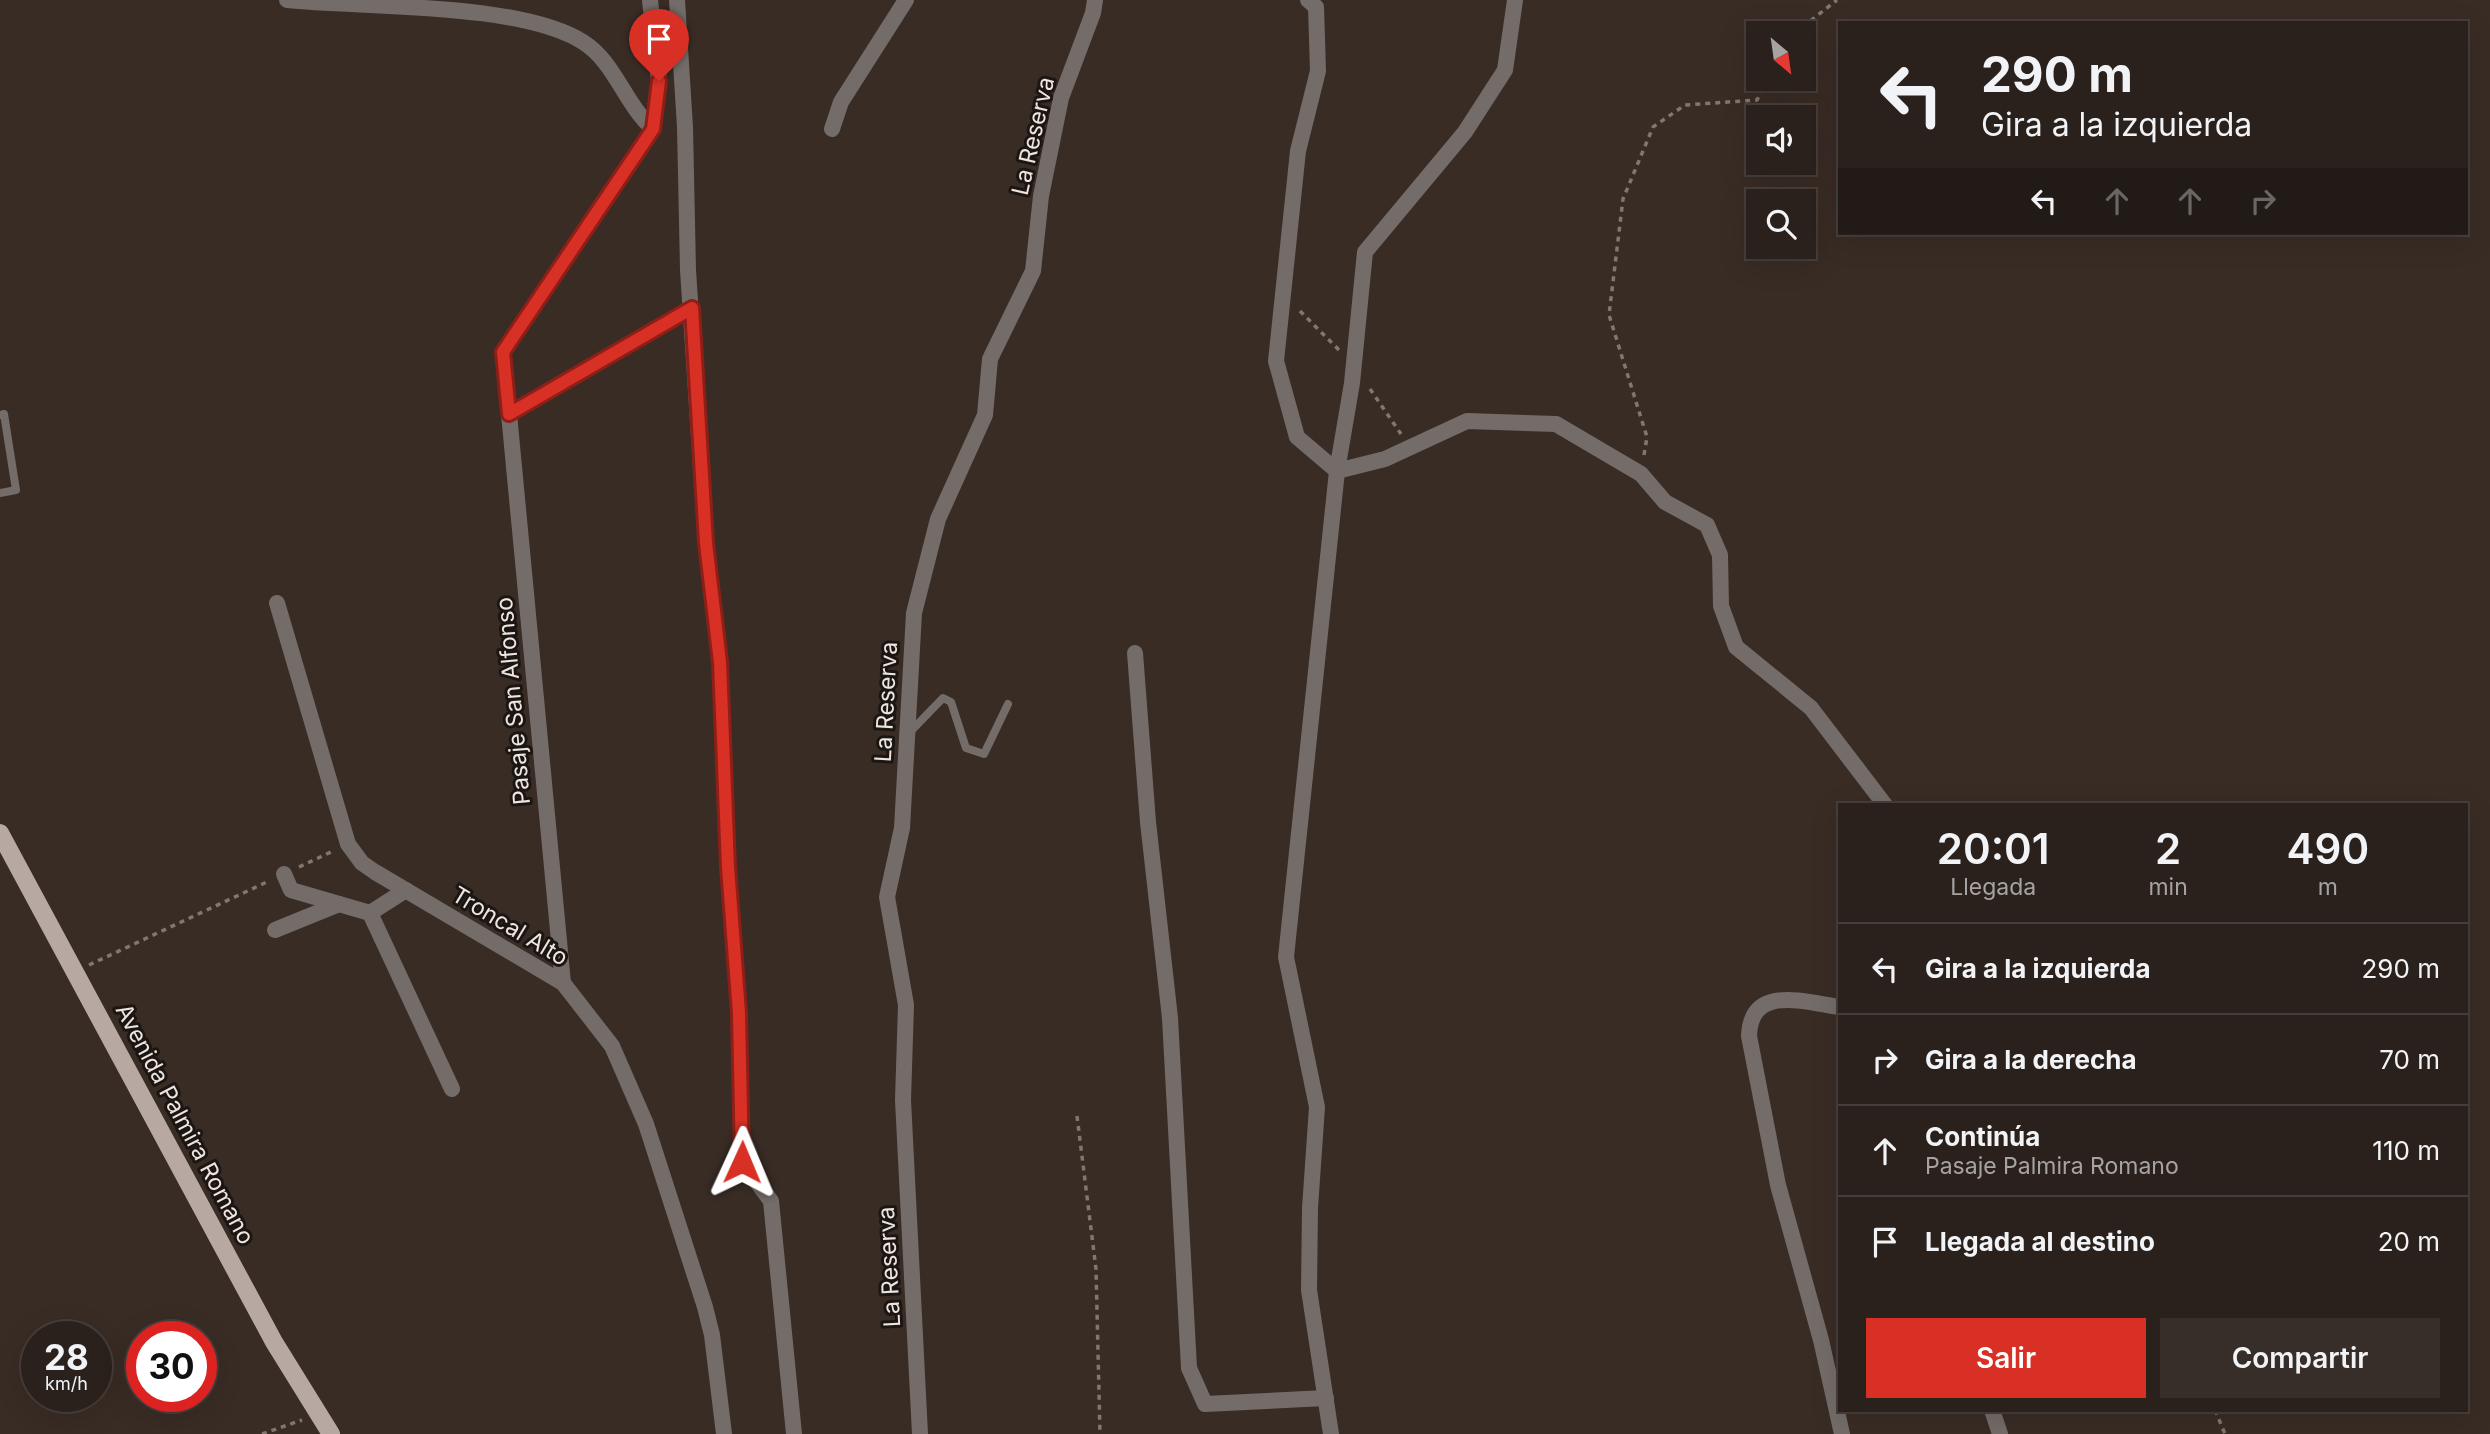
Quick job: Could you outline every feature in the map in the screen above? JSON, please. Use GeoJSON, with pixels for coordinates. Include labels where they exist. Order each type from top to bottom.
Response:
{"type":"FeatureCollection","features":[{"type":"Feature","properties":{"kind":"main road","name":"Avenida Palmira Romano"},"geometry":{"type":"LineString","coordinates":[[0,833],[274,1342],[331,1434]]}},
{"type":"Feature","properties":{"kind":"street"},"geometry":{"type":"LineString","coordinates":[[287,0],[494,16],[551,27],[583,42],[605,61],[628,103],[653,129]]}},
{"type":"Feature","properties":{"kind":"street"},"geometry":{"type":"LineString","coordinates":[[650,0],[659,81],[653,129]]}},
{"type":"Feature","properties":{"kind":"street"},"geometry":{"type":"LineString","coordinates":[[677,0],[706,543],[720,662],[728,867],[739,1013],[742,1162],[771,1201],[794,1434]]}},
{"type":"Feature","properties":{"kind":"street"},"geometry":{"type":"LineString","coordinates":[[832,129],[841,102],[906,0]]}},
{"type":"Feature","properties":{"kind":"street","name":"La Reserva"},"geometry":{"type":"LineString","coordinates":[[920,1434],[903,1100],[906,1005],[887,897],[902,828],[918,600],[938,519],[985,415],[990,359],[1033,271],[1041,197],[1061,98],[1093,13],[1095,0]]}},
{"type":"Feature","properties":{"kind":"street"},"geometry":{"type":"LineString","coordinates":[[1331,1434],[1309,1290],[1310,1208],[1317,1107],[1286,957],[1337,471],[1352,383],[1365,252],[1465,132],[1505,70],[1515,0]]}},
{"type":"Feature","properties":{"kind":"street"},"geometry":{"type":"LineString","coordinates":[[1313,2],[1318,71],[1297,151],[1276,361],[1297,437],[1337,471]]}},
{"type":"Feature","properties":{"kind":"street","name":"Pasaje San Alfonso"},"geometry":{"type":"LineString","coordinates":[[509,414],[563,983]]}},
{"type":"Feature","properties":{"kind":"street"},"geometry":{"type":"LineString","coordinates":[[1337,471],[1385,459],[1467,421],[1556,424],[1641,474],[1665,502],[1707,525],[1720,555],[1721,606],[1736,647],[1811,708],[1883,803]]}},
{"type":"Feature","properties":{"kind":"street","name":"Troncal Alto"},"geometry":{"type":"LineString","coordinates":[[277,603],[348,844],[362,863],[563,983],[612,1046],[646,1124],[709,1326],[724,1434]]}},
{"type":"Feature","properties":{"kind":"street"},"geometry":{"type":"LineString","coordinates":[[1135,653],[1148,822],[1170,1018],[1189,1368],[1205,1404],[1326,1398]]}},
{"type":"Feature","properties":{"kind":"street"},"geometry":{"type":"LineString","coordinates":[[284,874],[291,890],[370,913],[406,890]]}},
{"type":"Feature","properties":{"kind":"street"},"geometry":{"type":"LineString","coordinates":[[275,930],[339,904]]}},
{"type":"Feature","properties":{"kind":"street"},"geometry":{"type":"LineString","coordinates":[[370,913],[452,1089]]}},
{"type":"Feature","properties":{"kind":"street"},"geometry":{"type":"LineString","coordinates":[[1838,1007],[1785,999],[1763,1003],[1750,1019],[1749,1036],[1778,1185],[1821,1340],[1842,1434]]}},
{"type":"Feature","properties":{"kind":"street"},"geometry":{"type":"LineString","coordinates":[[1993,1412],[2000,1434]]}},
{"type":"Feature","properties":{"kind":"lane"},"geometry":{"type":"LineString","coordinates":[[653,129],[503,352],[509,414],[692,308]]}},
{"type":"Feature","properties":{"kind":"lane"},"geometry":{"type":"LineString","coordinates":[[0,415],[5,414],[16,490],[0,493]]}},
{"type":"Feature","properties":{"kind":"lane"},"geometry":{"type":"LineString","coordinates":[[907,735],[943,698],[951,702],[966,748],[984,754],[1008,704]]}},
{"type":"Feature","properties":{"kind":"path"},"geometry":{"type":"LineString","coordinates":[[1811,21],[1838,0]]}},
{"type":"Feature","properties":{"kind":"path"},"geometry":{"type":"LineString","coordinates":[[1641,474],[1647,437],[1609,315],[1623,200],[1653,127],[1685,105],[1757,100],[1762,91]]}},
{"type":"Feature","properties":{"kind":"path"},"geometry":{"type":"LineString","coordinates":[[75,972],[348,844]]}},
{"type":"Feature","properties":{"kind":"path"},"geometry":{"type":"LineString","coordinates":[[1077,1116],[1096,1269],[1100,1434]]}},
{"type":"Feature","properties":{"kind":"path"},"geometry":{"type":"LineString","coordinates":[[2216,1412],[2225,1434]]}},
{"type":"Feature","properties":{"kind":"path"},"geometry":{"type":"LineString","coordinates":[[262,1434],[317,1415]]}},
{"type":"Feature","properties":{"kind":"route"},"geometry":{"type":"LineString","coordinates":[[659,81],[653,129],[503,352],[509,414],[692,308],[706,543],[720,662],[728,867],[739,1013],[742,1162]]}}]}
